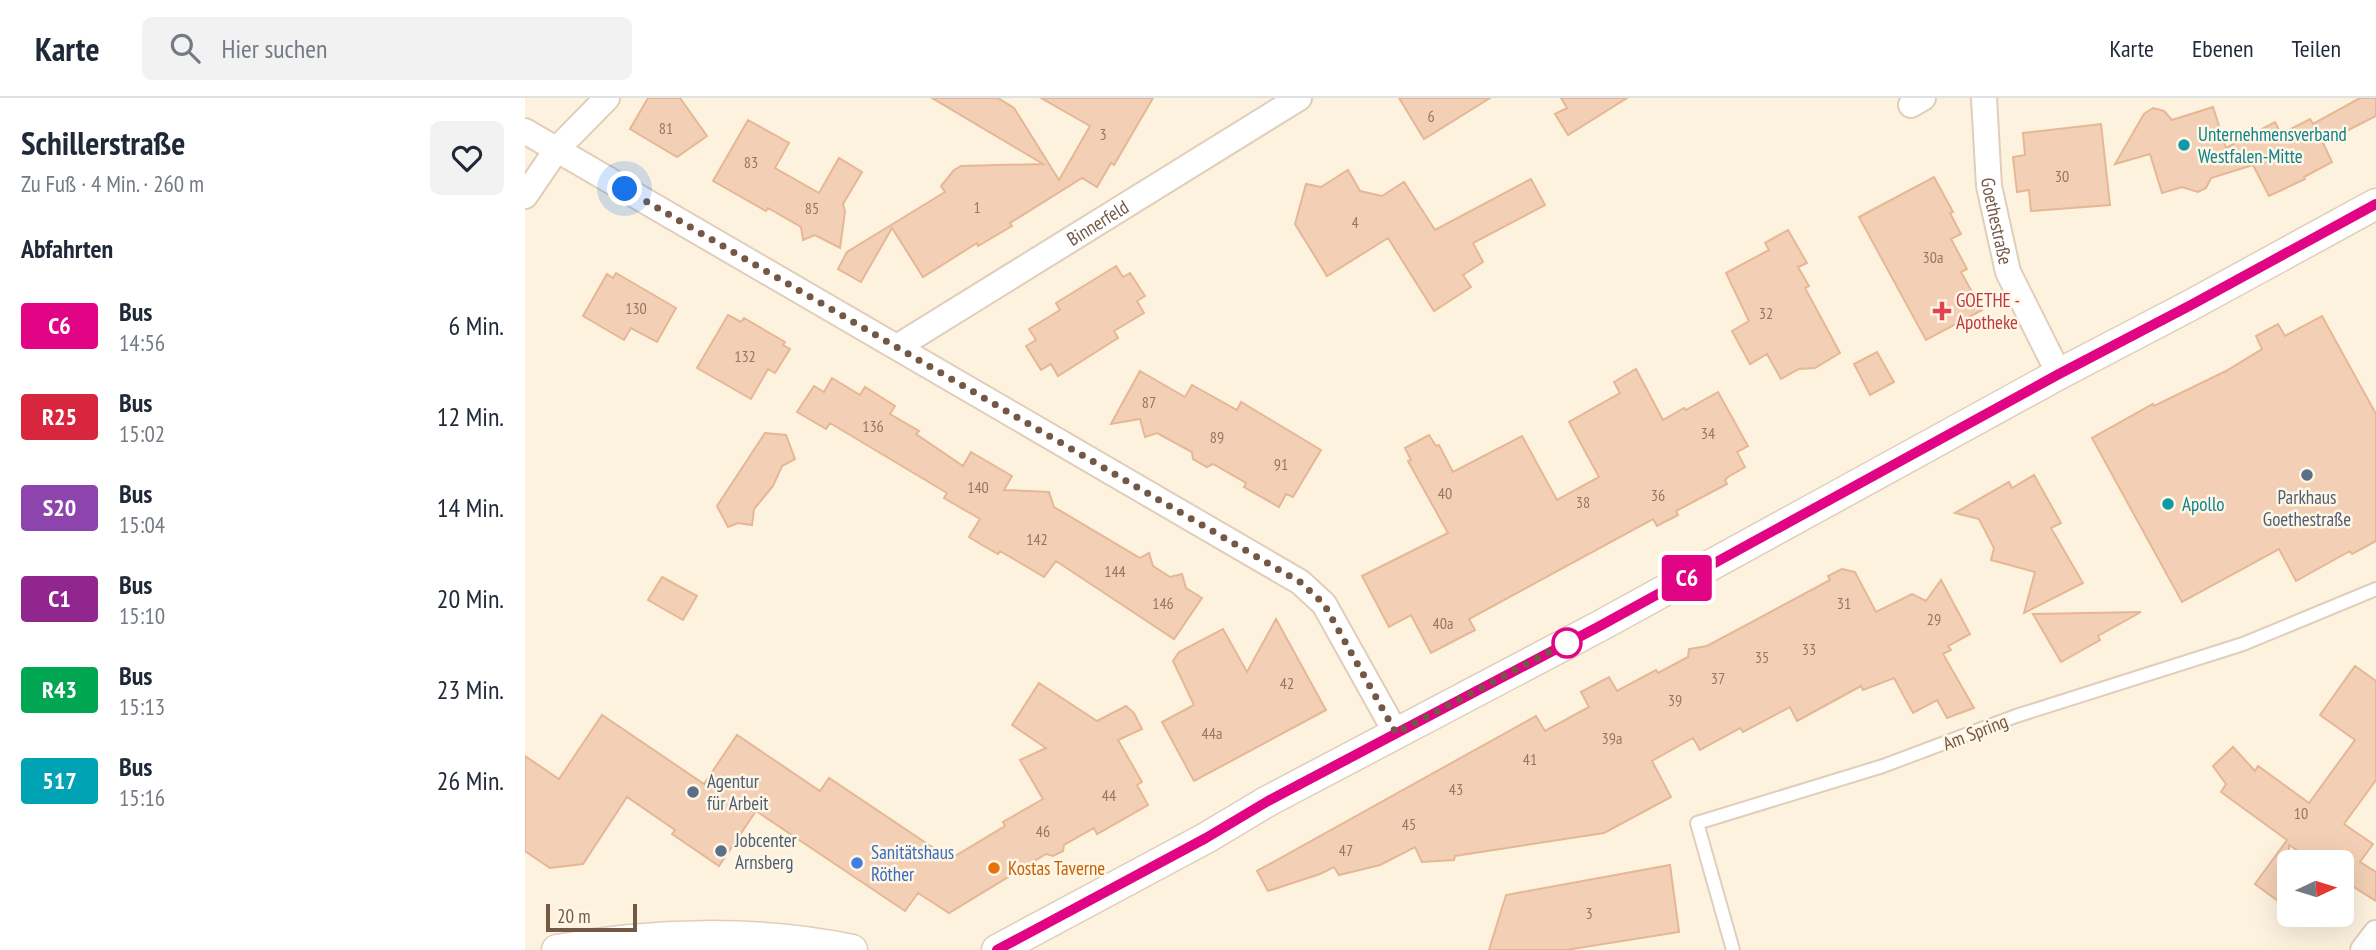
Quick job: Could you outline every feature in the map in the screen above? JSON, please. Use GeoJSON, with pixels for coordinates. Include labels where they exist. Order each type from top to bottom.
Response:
{"type":"FeatureCollection","features":[{"type":"Feature","properties":{"kind":"street"},"geometry":{"type":"LineString","coordinates":[[525,196],[557,149],[607,98]]}},
{"type":"Feature","properties":{"kind":"street","name":"Binnerfeld"},"geometry":{"type":"LineString","coordinates":[[897,347],[1299,98]]}},
{"type":"Feature","properties":{"kind":"street","name":"Goethestraße"},"geometry":{"type":"LineString","coordinates":[[1984,98],[1989,186],[2008,272],[2059,374]]}},
{"type":"Feature","properties":{"kind":"street"},"geometry":{"type":"LineString","coordinates":[[525,131],[1300,582],[1324,604],[1396,733]]}},
{"type":"Feature","properties":{"kind":"street"},"geometry":{"type":"LineString","coordinates":[[997,950],[2376,204]]}},
{"type":"Feature","properties":{"kind":"street"},"geometry":{"type":"LineString","coordinates":[[2363,950],[2376,933]]}},
{"type":"Feature","properties":{"kind":"street"},"geometry":{"type":"LineString","coordinates":[[557,950],[621,940],[698,937],[785,940],[852,950]]}},
{"type":"Feature","properties":{"kind":"lane","name":"Am Spring"},"geometry":{"type":"LineString","coordinates":[[1733,950],[1697,822],[1884,766],[2016,716],[2243,644],[2376,589]]}},
{"type":"Feature","properties":{"kind":"building"},"geometry":{"type":"Polygon","coordinates":[[[648,98],[680,98],[707,136],[677,157],[630,129],[648,98]]]}},
{"type":"Feature","properties":{"kind":"building"},"geometry":{"type":"Polygon","coordinates":[[[932,98],[998,98],[1014,108],[1059,180],[1090,126],[1041,98],[1153,98],[1114,165],[1111,163],[1097,187],[1082,178],[1010,223],[1012,226],[978,246],[977,243],[923,277],[892,228],[861,282],[838,269],[847,252],[945,192],[941,186],[954,170],[961,166],[1043,164],[932,98]]]}},
{"type":"Feature","properties":{"kind":"building"},"geometry":{"type":"Polygon","coordinates":[[[1399,98],[1490,98],[1424,139],[1399,98]]]}},
{"type":"Feature","properties":{"kind":"building"},"geometry":{"type":"Polygon","coordinates":[[[1561,98],[1627,98],[1568,135],[1555,114],[1567,108],[1561,98]]]}},
{"type":"Feature","properties":{"kind":"building"},"geometry":{"type":"Polygon","coordinates":[[[2360,98],[2376,98],[2376,116],[2323,143],[2332,162],[2304,177],[2305,179],[2269,196],[2253,165],[2211,178],[2206,188],[2198,192],[2182,187],[2162,193],[2150,154],[2115,164],[2144,114],[2153,108],[2164,111],[2172,120],[2213,107],[2226,148],[2275,122],[2281,134],[2310,119],[2313,124],[2360,98]]]}},
{"type":"Feature","properties":{"kind":"building"},"geometry":{"type":"Polygon","coordinates":[[[748,120],[789,143],[775,168],[819,193],[839,158],[862,172],[843,204],[845,211],[840,248],[815,235],[803,240],[801,227],[713,181],[748,120]]]}},
{"type":"Feature","properties":{"kind":"building"},"geometry":{"type":"Polygon","coordinates":[[[2101,124],[2110,205],[2031,211],[2029,190],[2017,192],[2013,157],[2025,155],[2023,133],[2101,124]]]}},
{"type":"Feature","properties":{"kind":"building"},"geometry":{"type":"Polygon","coordinates":[[[1348,170],[1360,191],[1382,196],[1404,182],[1435,230],[1531,179],[1545,205],[1473,243],[1483,262],[1463,275],[1471,287],[1434,311],[1388,238],[1327,276],[1295,224],[1306,184],[1321,187],[1348,170]]]}},
{"type":"Feature","properties":{"kind":"building"},"geometry":{"type":"Polygon","coordinates":[[[1934,177],[1953,212],[1950,213],[1961,234],[1951,239],[1967,269],[1961,272],[1982,310],[1926,340],[1859,217],[1934,177]]]}},
{"type":"Feature","properties":{"kind":"building"},"geometry":{"type":"Polygon","coordinates":[[[1788,230],[1807,263],[1798,267],[1809,286],[1805,288],[1840,353],[1815,368],[1799,369],[1781,379],[1767,354],[1750,364],[1732,331],[1749,321],[1726,273],[1769,250],[1765,243],[1788,230]]]}},
{"type":"Feature","properties":{"kind":"building"},"geometry":{"type":"Polygon","coordinates":[[[1116,266],[1123,277],[1130,273],[1145,296],[1137,301],[1144,313],[1114,331],[1118,338],[1058,376],[1051,364],[1041,370],[1026,346],[1036,340],[1029,329],[1060,310],[1056,303],[1116,266]]]}},
{"type":"Feature","properties":{"kind":"building"},"geometry":{"type":"Polygon","coordinates":[[[616,273],[676,308],[657,342],[631,328],[624,340],[583,316],[607,274],[613,278],[616,273]]]}},
{"type":"Feature","properties":{"kind":"building"},"geometry":{"type":"Polygon","coordinates":[[[728,315],[741,322],[744,318],[785,342],[783,345],[790,349],[775,373],[768,369],[751,399],[697,368],[728,315]]]}},
{"type":"Feature","properties":{"kind":"building"},"geometry":{"type":"Polygon","coordinates":[[[2322,316],[2376,414],[2376,541],[2352,554],[2350,551],[2296,581],[2279,549],[2182,602],[2092,438],[2153,404],[2154,406],[2226,371],[2262,349],[2256,336],[2278,324],[2285,336],[2322,316]]]}},
{"type":"Feature","properties":{"kind":"building"},"geometry":{"type":"Polygon","coordinates":[[[1877,352],[1894,382],[1870,395],[1854,364],[1877,352]]]}},
{"type":"Feature","properties":{"kind":"building"},"geometry":{"type":"Polygon","coordinates":[[[1636,369],[1663,420],[1718,392],[1748,446],[1737,452],[1745,467],[1728,477],[1725,480],[1727,484],[1676,511],[1678,515],[1657,526],[1653,519],[1469,619],[1475,630],[1431,653],[1411,615],[1389,627],[1362,576],[1448,533],[1408,461],[1411,460],[1405,448],[1429,435],[1436,446],[1439,445],[1453,472],[1522,436],[1557,500],[1599,477],[1569,422],[1620,393],[1614,382],[1636,369]]]}},
{"type":"Feature","properties":{"kind":"building"},"geometry":{"type":"Polygon","coordinates":[[[1140,371],[1185,397],[1192,385],[1237,410],[1241,402],[1321,450],[1293,497],[1286,494],[1279,507],[1244,487],[1246,483],[1213,464],[1207,467],[1193,459],[1192,452],[1157,433],[1145,437],[1140,419],[1111,424],[1140,371]]]}},
{"type":"Feature","properties":{"kind":"building"},"geometry":{"type":"Polygon","coordinates":[[[832,378],[860,395],[865,387],[895,406],[890,414],[919,431],[916,434],[963,466],[971,452],[1012,476],[1004,490],[1049,492],[1054,507],[1140,558],[1149,553],[1153,566],[1170,577],[1182,574],[1186,588],[1202,598],[1174,639],[1056,561],[1044,577],[1000,551],[998,554],[982,545],[969,537],[980,519],[944,498],[947,493],[830,423],[826,429],[797,412],[814,386],[824,392],[832,378]]]}},
{"type":"Feature","properties":{"kind":"building"},"geometry":{"type":"Polygon","coordinates":[[[765,433],[786,435],[795,459],[782,466],[773,486],[754,509],[752,525],[738,523],[728,527],[717,506],[765,433]]]}},
{"type":"Feature","properties":{"kind":"building"},"geometry":{"type":"Polygon","coordinates":[[[2034,475],[2061,523],[2051,528],[2083,583],[2024,613],[2035,572],[1991,560],[1994,548],[1979,519],[1955,513],[2009,482],[2012,488],[2034,475]]]}},
{"type":"Feature","properties":{"kind":"building"},"geometry":{"type":"Polygon","coordinates":[[[1842,569],[1855,572],[1876,612],[1912,594],[1926,601],[1941,580],[1970,634],[1948,646],[1951,650],[1943,654],[1974,708],[1947,718],[1937,700],[1913,713],[1894,678],[1863,690],[1861,686],[1797,721],[1790,707],[1743,732],[1740,728],[1700,750],[1693,738],[1652,761],[1671,797],[1604,833],[1455,856],[1454,860],[1422,862],[1415,847],[1380,865],[1339,875],[1334,867],[1268,891],[1257,871],[1536,716],[1545,731],[1589,707],[1581,692],[1609,677],[1617,691],[1656,670],[1658,673],[1688,657],[1689,649],[1707,646],[1830,580],[1828,576],[1842,569]]]}},
{"type":"Feature","properties":{"kind":"building"},"geometry":{"type":"Polygon","coordinates":[[[662,577],[697,596],[683,620],[648,600],[662,577]]]}},
{"type":"Feature","properties":{"kind":"building"},"geometry":{"type":"Polygon","coordinates":[[[2141,612],[2098,636],[2100,640],[2061,662],[2033,614],[2141,612]]]}},
{"type":"Feature","properties":{"kind":"building"},"geometry":{"type":"Polygon","coordinates":[[[1276,619],[1326,710],[1194,781],[1162,722],[1194,705],[1173,661],[1179,652],[1223,629],[1247,672],[1276,619]]]}},
{"type":"Feature","properties":{"kind":"building"},"geometry":{"type":"Polygon","coordinates":[[[2355,666],[2376,681],[2376,780],[2344,824],[2373,844],[2360,862],[2376,872],[2376,901],[2354,887],[2354,850],[2296,850],[2289,845],[2289,850],[2280,850],[2287,840],[2221,792],[2226,784],[2213,766],[2233,747],[2255,771],[2258,766],[2309,803],[2355,740],[2320,715],[2355,666]]]}},
{"type":"Feature","properties":{"kind":"building"},"geometry":{"type":"Polygon","coordinates":[[[1039,683],[1097,721],[1126,706],[1134,713],[1142,729],[1118,740],[1142,782],[1137,785],[1148,805],[1097,834],[1094,828],[1064,845],[1063,851],[1053,856],[1046,854],[949,913],[918,893],[905,911],[756,811],[719,866],[672,834],[675,830],[627,797],[583,864],[550,868],[525,851],[525,756],[559,779],[602,715],[704,784],[737,735],[820,791],[829,778],[950,859],[1005,826],[1003,822],[1043,799],[1020,760],[1046,748],[1012,725],[1039,683]]]}},
{"type":"Feature","properties":{"kind":"building"},"geometry":{"type":"Polygon","coordinates":[[[2277,854],[2277,900],[2255,884],[2277,854]]]}},
{"type":"Feature","properties":{"kind":"building"},"geometry":{"type":"Polygon","coordinates":[[[1670,865],[1679,932],[1566,950],[1489,950],[1506,895],[1670,865]]]}},
{"type":"Feature","properties":{"kind":"bus line","name":"C6"},"geometry":{"type":"LineString","coordinates":[[997,950],[1206,838],[1268,801],[1598,627],[2376,204]]}},
{"type":"Feature","properties":{"kind":"place","name":"Unternehmensverband Westfalen-Mitte"},"geometry":{"type":"Point","coordinates":[2184,145]}},
{"type":"Feature","properties":{"kind":"place","name":"GOETHE - Apotheke"},"geometry":{"type":"Point","coordinates":[1942,311]}},
{"type":"Feature","properties":{"kind":"place","name":"Parkhaus Goethestraße"},"geometry":{"type":"Point","coordinates":[2307,475]}},
{"type":"Feature","properties":{"kind":"place","name":"Apollo"},"geometry":{"type":"Point","coordinates":[2168,504]}},
{"type":"Feature","properties":{"kind":"place","name":"Agentur für Arbeit"},"geometry":{"type":"Point","coordinates":[693,792]}},
{"type":"Feature","properties":{"kind":"place","name":"Jobcenter Arnsberg"},"geometry":{"type":"Point","coordinates":[721,851]}},
{"type":"Feature","properties":{"kind":"place","name":"Sanitätshaus Röther"},"geometry":{"type":"Point","coordinates":[857,863]}},
{"type":"Feature","properties":{"kind":"place","name":"Kostas Taverne"},"geometry":{"type":"Point","coordinates":[994,868]}},
{"type":"Feature","properties":{"kind":"route"},"geometry":{"type":"LineString","coordinates":[[625,189],[1300,582],[1324,604],[1396,733],[1572,640],[1567,643]]}}]}
